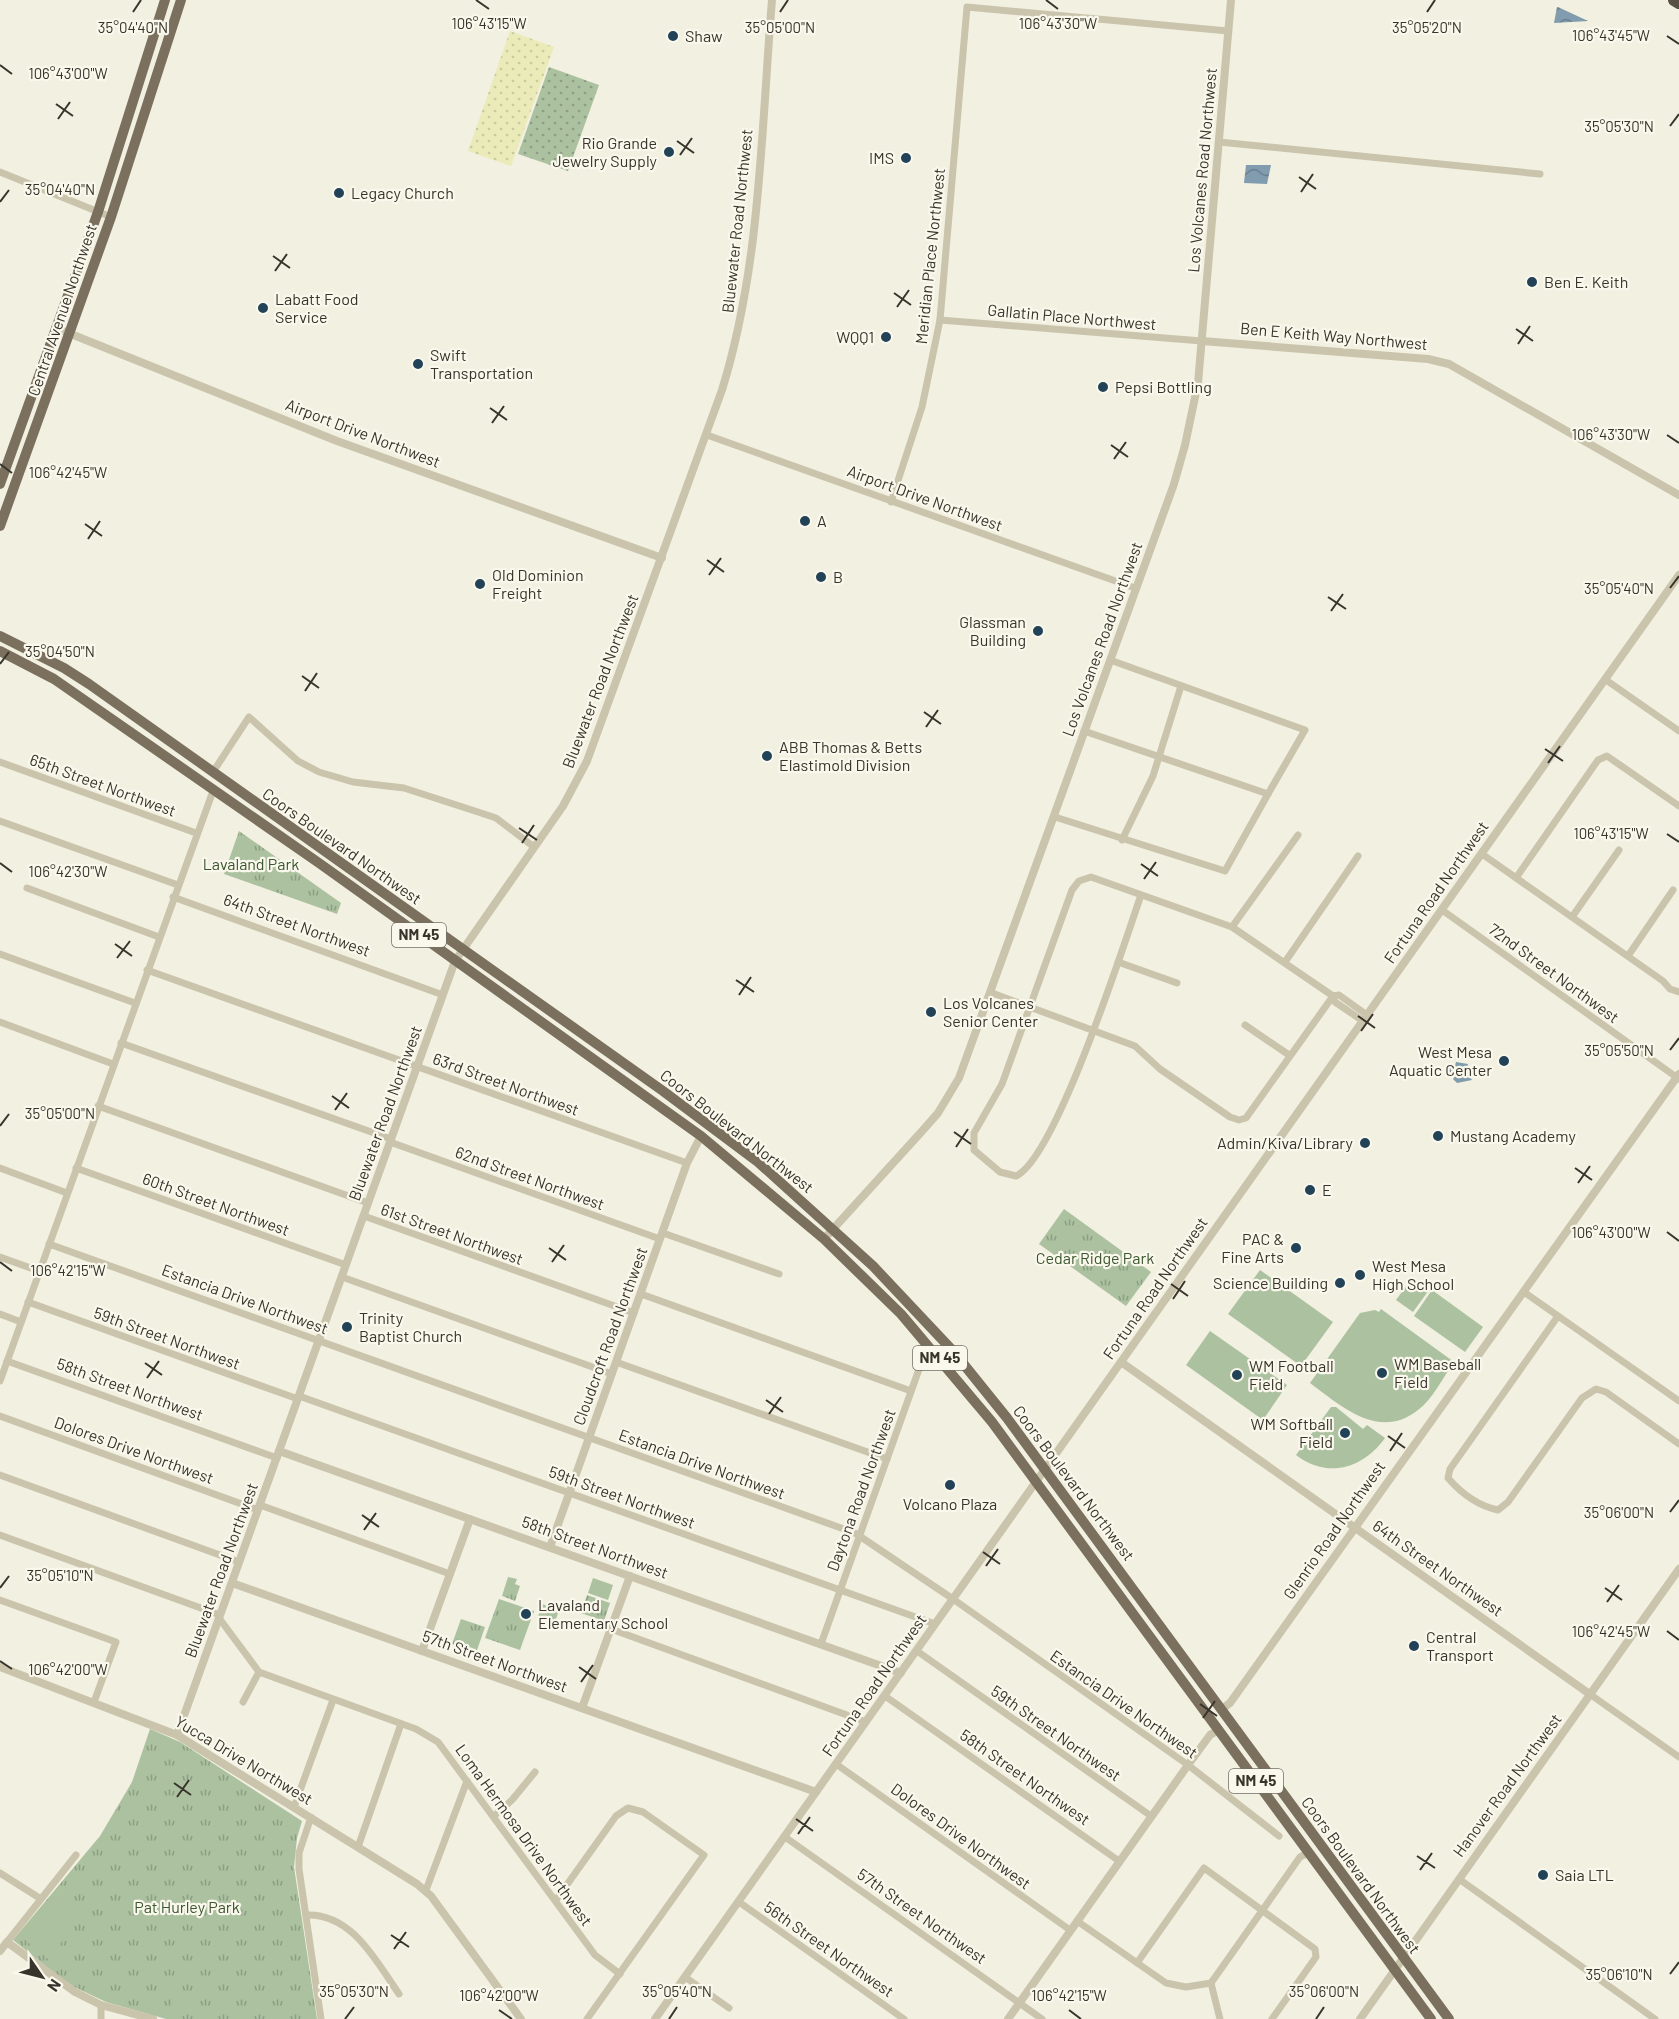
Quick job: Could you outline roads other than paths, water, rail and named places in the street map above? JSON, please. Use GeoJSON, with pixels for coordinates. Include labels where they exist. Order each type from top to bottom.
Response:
{"type":"FeatureCollection","features":[{"type":"Feature","properties":{"kind":"highway"},"geometry":{"type":"LineString","coordinates":[[1674,0],[1679,3]]}},
{"type":"Feature","properties":{"kind":"main road"},"geometry":{"type":"LineString","coordinates":[[0,484],[98,212],[165,0]]}},
{"type":"Feature","properties":{"kind":"main road","name":"Central Avenue Northwest"},"geometry":{"type":"LineString","coordinates":[[0,526],[111,217],[181,0]]}},
{"type":"Feature","properties":{"kind":"main road"},"geometry":{"type":"LineString","coordinates":[[75,275],[88,281]]}},
{"type":"Feature","properties":{"kind":"main road","name":"Coors Boulevard Northwest"},"geometry":{"type":"LineString","coordinates":[[0,636],[64,668],[463,949],[705,1122],[743,1151],[833,1228],[922,1318],[970,1371],[1045,1469],[1449,2019]]}},
{"type":"Feature","properties":{"kind":"main road","name":"Coors Boulevard Northwest"},"geometry":{"type":"LineString","coordinates":[[0,651],[54,679],[319,863],[701,1136],[824,1239],[880,1293],[934,1351],[1036,1482],[1431,2019]]}},
{"type":"Feature","properties":{"kind":"main road"},"geometry":{"type":"LineString","coordinates":[[54,679],[64,668]]}},
{"type":"Feature","properties":{"kind":"main road"},"geometry":{"type":"LineString","coordinates":[[167,756],[177,757],[200,772],[213,772]]}},
{"type":"Feature","properties":{"kind":"main road"},"geometry":{"type":"LineString","coordinates":[[213,790],[230,792],[247,804],[264,809]]}},
{"type":"Feature","properties":{"kind":"main road"},"geometry":{"type":"LineString","coordinates":[[659,1106],[669,1105],[689,1119],[705,1122]]}},
{"type":"Feature","properties":{"kind":"main road"},"geometry":{"type":"LineString","coordinates":[[701,1136],[711,1136],[734,1152],[743,1151]]}},
{"type":"Feature","properties":{"kind":"main road"},"geometry":{"type":"LineString","coordinates":[[880,1293],[891,1298],[912,1316],[922,1318]]}},
{"type":"Feature","properties":{"kind":"main road"},"geometry":{"type":"LineString","coordinates":[[934,1351],[943,1352],[962,1371],[970,1371]]}},
{"type":"Feature","properties":{"kind":"main road"},"geometry":{"type":"LineString","coordinates":[[1183,1681],[1194,1686],[1209,1705],[1222,1709]]}},
{"type":"Feature","properties":{"kind":"main road"},"geometry":{"type":"LineString","coordinates":[[1218,1730],[1230,1733],[1240,1746],[1253,1753]]}},
{"type":"Feature","properties":{"kind":"main road"},"geometry":{"type":"LineString","coordinates":[[1308,1854],[1317,1854],[1341,1882],[1350,1885]]}},
{"type":"Feature","properties":{"kind":"street","name":"Bluewater Road Northwest"},"geometry":{"type":"LineString","coordinates":[[177,1735],[455,961],[574,786],[596,742],[707,435],[739,333],[749,280],[772,0]]}},
{"type":"Feature","properties":{"kind":"street","name":"Los Volcanes Road Northwest"},"geometry":{"type":"LineString","coordinates":[[824,1239],[938,1113],[959,1078],[992,993],[1159,525],[1185,445],[1198,383],[1231,0]]}},
{"type":"Feature","properties":{"kind":"street","name":"Meridian Place Northwest"},"geometry":{"type":"LineString","coordinates":[[891,502],[922,407],[940,320],[967,7],[1228,32]]}},
{"type":"Feature","properties":{"kind":"street"},"geometry":{"type":"LineString","coordinates":[[1219,142],[1540,174]]}},
{"type":"Feature","properties":{"kind":"street"},"geometry":{"type":"LineString","coordinates":[[0,172],[60,194],[111,217]]}},
{"type":"Feature","properties":{"kind":"street","name":"Gallatin Place Northwest"},"geometry":{"type":"LineString","coordinates":[[940,320],[1202,341]]}},
{"type":"Feature","properties":{"kind":"street","name":"Airport Drive Northwest"},"geometry":{"type":"LineString","coordinates":[[57,328],[69,335],[337,441],[662,558]]}},
{"type":"Feature","properties":{"kind":"street","name":"Ben E Keith Way Northwest"},"geometry":{"type":"LineString","coordinates":[[1202,341],[1428,358],[1449,364],[1679,495]]}},
{"type":"Feature","properties":{"kind":"street","name":"Airport Drive Northwest"},"geometry":{"type":"LineString","coordinates":[[707,435],[1135,588]]}},
{"type":"Feature","properties":{"kind":"street","name":"Fortuna Road Northwest"},"geometry":{"type":"LineString","coordinates":[[655,2019],[1679,575]]}},
{"type":"Feature","properties":{"kind":"street"},"geometry":{"type":"LineString","coordinates":[[1055,817],[1225,871],[1305,730],[1110,660]]}},
{"type":"Feature","properties":{"kind":"street"},"geometry":{"type":"LineString","coordinates":[[1606,680],[1679,731]]}},
{"type":"Feature","properties":{"kind":"street"},"geometry":{"type":"LineString","coordinates":[[1122,840],[1153,776],[1157,756],[1181,686]]}},
{"type":"Feature","properties":{"kind":"street"},"geometry":{"type":"LineString","coordinates":[[213,772],[249,717],[291,755],[320,772],[353,782],[404,788],[478,812],[496,819],[534,847]]}},
{"type":"Feature","properties":{"kind":"street"},"geometry":{"type":"LineString","coordinates":[[1084,730],[1268,794]]}},
{"type":"Feature","properties":{"kind":"street"},"geometry":{"type":"LineString","coordinates":[[1516,878],[1598,760],[1607,756],[1679,806]]}},
{"type":"Feature","properties":{"kind":"street","name":"65th Street Northwest"},"geometry":{"type":"LineString","coordinates":[[0,762],[196,833]]}},
{"type":"Feature","properties":{"kind":"street"},"geometry":{"type":"LineString","coordinates":[[1,1376],[213,790]]}},
{"type":"Feature","properties":{"kind":"street"},"geometry":{"type":"LineString","coordinates":[[0,822],[178,885]]}},
{"type":"Feature","properties":{"kind":"street"},"geometry":{"type":"LineString","coordinates":[[1233,927],[1298,836]]}},
{"type":"Feature","properties":{"kind":"street"},"geometry":{"type":"LineString","coordinates":[[1572,917],[1619,850]]}},
{"type":"Feature","properties":{"kind":"street"},"geometry":{"type":"LineString","coordinates":[[1482,854],[1628,956],[1670,989],[1679,992]]}},
{"type":"Feature","properties":{"kind":"street"},"geometry":{"type":"LineString","coordinates":[[1285,962],[1359,856]]}},
{"type":"Feature","properties":{"kind":"street"},"geometry":{"type":"LineString","coordinates":[[1141,895],[1071,1091],[1029,1167],[1016,1176],[1008,1175],[988,1164],[974,1150],[974,1133],[1002,1084],[1072,890],[1079,881],[1091,878],[1141,895],[1233,927],[1333,996],[1335,1002],[1365,1018]]}},
{"type":"Feature","properties":{"kind":"street"},"geometry":{"type":"LineString","coordinates":[[27,888],[159,937]]}},
{"type":"Feature","properties":{"kind":"street"},"geometry":{"type":"LineString","coordinates":[[1628,956],[1673,890]]}},
{"type":"Feature","properties":{"kind":"street","name":"64th Street Northwest"},"geometry":{"type":"LineString","coordinates":[[173,897],[443,995]]}},
{"type":"Feature","properties":{"kind":"street","name":"72nd Street Northwest"},"geometry":{"type":"LineString","coordinates":[[1442,910],[1678,1077]]}},
{"type":"Feature","properties":{"kind":"street"},"geometry":{"type":"LineString","coordinates":[[0,954],[135,1003]]}},
{"type":"Feature","properties":{"kind":"street"},"geometry":{"type":"LineString","coordinates":[[1118,962],[1177,983]]}},
{"type":"Feature","properties":{"kind":"street","name":"63rd Street Northwest"},"geometry":{"type":"LineString","coordinates":[[147,970],[687,1163]]}},
{"type":"Feature","properties":{"kind":"street"},"geometry":{"type":"LineString","coordinates":[[992,993],[1135,1046],[1160,1069],[1230,1117],[1239,1120],[1245,1118],[1333,996]]}},
{"type":"Feature","properties":{"kind":"street"},"geometry":{"type":"LineString","coordinates":[[0,1022],[113,1064]]}},
{"type":"Feature","properties":{"kind":"street"},"geometry":{"type":"LineString","coordinates":[[1245,1025],[1289,1055]]}},
{"type":"Feature","properties":{"kind":"street","name":"62nd Street Northwest"},"geometry":{"type":"LineString","coordinates":[[121,1043],[662,1236],[779,1274]]}},
{"type":"Feature","properties":{"kind":"street","name":"Glenrio Road Northwest"},"geometry":{"type":"LineString","coordinates":[[1222,1709],[1230,1703],[1678,1077]]}},
{"type":"Feature","properties":{"kind":"street","name":"61st Street Northwest"},"geometry":{"type":"LineString","coordinates":[[98,1106],[368,1203]]}},
{"type":"Feature","properties":{"kind":"street","name":"Cloudcroft Road Northwest"},"geometry":{"type":"LineString","coordinates":[[550,1547],[687,1163],[701,1136]]}},
{"type":"Feature","properties":{"kind":"street"},"geometry":{"type":"LineString","coordinates":[[0,1168],[67,1193]]}},
{"type":"Feature","properties":{"kind":"street","name":"60th Street Northwest"},"geometry":{"type":"LineString","coordinates":[[76,1168],[346,1265]]}},
{"type":"Feature","properties":{"kind":"street","name":"61st Street Northwest"},"geometry":{"type":"LineString","coordinates":[[364,1216],[634,1313]]}},
{"type":"Feature","properties":{"kind":"street","name":"Estancia Drive Northwest"},"geometry":{"type":"LineString","coordinates":[[49,1244],[860,1536],[1188,1765],[1279,1836]]}},
{"type":"Feature","properties":{"kind":"street"},"geometry":{"type":"LineString","coordinates":[[0,1257],[39,1271]]}},
{"type":"Feature","properties":{"kind":"street"},"geometry":{"type":"LineString","coordinates":[[342,1277],[612,1374]]}},
{"type":"Feature","properties":{"kind":"street"},"geometry":{"type":"LineString","coordinates":[[1524,1292],[1679,1401]]}},
{"type":"Feature","properties":{"kind":"street"},"geometry":{"type":"LineString","coordinates":[[641,1294],[911,1391]]}},
{"type":"Feature","properties":{"kind":"street","name":"59th Street Northwest"},"geometry":{"type":"LineString","coordinates":[[28,1302],[570,1492],[935,1624]]}},
{"type":"Feature","properties":{"kind":"street"},"geometry":{"type":"LineString","coordinates":[[0,1314],[21,1322]]}},
{"type":"Feature","properties":{"kind":"street"},"geometry":{"type":"LineString","coordinates":[[1558,1316],[1450,1469],[1448,1478],[1485,1507],[1498,1510],[1508,1502],[1582,1398],[1596,1389],[1606,1392],[1679,1444]]}},
{"type":"Feature","properties":{"kind":"street","name":"Daytona Road Northwest"},"geometry":{"type":"LineString","coordinates":[[821,1644],[923,1358],[934,1351]]}},
{"type":"Feature","properties":{"kind":"street","name":"58th Street Northwest"},"geometry":{"type":"LineString","coordinates":[[7,1360],[550,1547],[901,1673]]}},
{"type":"Feature","properties":{"kind":"street"},"geometry":{"type":"LineString","coordinates":[[616,1362],[887,1459]]}},
{"type":"Feature","properties":{"kind":"street","name":"64th Street Northwest"},"geometry":{"type":"LineString","coordinates":[[1121,1362],[1679,1757]]}},
{"type":"Feature","properties":{"kind":"street","name":"Dolores Drive Northwest"},"geometry":{"type":"LineString","coordinates":[[0,1416],[450,1574]]}},
{"type":"Feature","properties":{"kind":"street"},"geometry":{"type":"LineString","coordinates":[[0,1475],[240,1562]]}},
{"type":"Feature","properties":{"kind":"street"},"geometry":{"type":"LineString","coordinates":[[422,1651],[470,1519]]}},
{"type":"Feature","properties":{"kind":"street"},"geometry":{"type":"LineString","coordinates":[[0,1535],[220,1617],[259,1672],[243,1702]]}},
{"type":"Feature","properties":{"kind":"street","name":"Hanover Road Northwest"},"geometry":{"type":"LineString","coordinates":[[1360,2019],[1679,1569]]}},
{"type":"Feature","properties":{"kind":"street"},"geometry":{"type":"LineString","coordinates":[[582,1708],[630,1576]]}},
{"type":"Feature","properties":{"kind":"street","name":"57th Street Northwest"},"geometry":{"type":"LineString","coordinates":[[232,1583],[816,1792]]}},
{"type":"Feature","properties":{"kind":"street"},"geometry":{"type":"LineString","coordinates":[[0,1600],[117,1642],[94,1702]]}},
{"type":"Feature","properties":{"kind":"street"},"geometry":{"type":"LineString","coordinates":[[611,1629],[866,1722]]}},
{"type":"Feature","properties":{"kind":"street","name":"59th Street Northwest"},"geometry":{"type":"LineString","coordinates":[[917,1650],[1151,1816]]}},
{"type":"Feature","properties":{"kind":"street","name":"Yucca Drive Northwest"},"geometry":{"type":"LineString","coordinates":[[0,1667],[177,1735],[426,1890]]}},
{"type":"Feature","properties":{"kind":"street","name":"Loma Hermosa Drive Northwest"},"geometry":{"type":"LineString","coordinates":[[259,1672],[401,1724],[438,1742],[595,1954],[620,1974]]}},
{"type":"Feature","properties":{"kind":"street","name":"58th Street Northwest"},"geometry":{"type":"LineString","coordinates":[[885,1696],[1119,1861]]}},
{"type":"Feature","properties":{"kind":"street"},"geometry":{"type":"LineString","coordinates":[[294,1807],[333,1700]]}},
{"type":"Feature","properties":{"kind":"street"},"geometry":{"type":"LineString","coordinates":[[358,1847],[401,1724]]}},
{"type":"Feature","properties":{"kind":"street"},"geometry":{"type":"LineString","coordinates":[[1008,2019],[1188,1765],[1210,1735],[1218,1730]]}},
{"type":"Feature","properties":{"kind":"street","name":"Dolores Drive Northwest"},"geometry":{"type":"LineString","coordinates":[[836,1764],[1070,1930]]}},
{"type":"Feature","properties":{"kind":"street"},"geometry":{"type":"LineString","coordinates":[[494,1816],[512,1800],[535,1772]]}},
{"type":"Feature","properties":{"kind":"street"},"geometry":{"type":"LineString","coordinates":[[467,1781],[426,1890],[521,2019]]}},
{"type":"Feature","properties":{"kind":"street"},"geometry":{"type":"LineString","coordinates":[[556,1900],[616,1816],[628,1809],[643,1812],[704,1855],[587,2019]]}},
{"type":"Feature","properties":{"kind":"street"},"geometry":{"type":"LineString","coordinates":[[311,1817],[299,1854],[321,2019]]}},
{"type":"Feature","properties":{"kind":"street","name":"57th Street Northwest"},"geometry":{"type":"LineString","coordinates":[[785,1836],[1042,2019]]}},
{"type":"Feature","properties":{"kind":"street"},"geometry":{"type":"LineString","coordinates":[[1220,2019],[1211,1983],[1300,1857],[1308,1854]]}},
{"type":"Feature","properties":{"kind":"street"},"geometry":{"type":"LineString","coordinates":[[0,1951],[76,1855]]}},
{"type":"Feature","properties":{"kind":"street"},"geometry":{"type":"LineString","coordinates":[[1137,1963],[1204,1868],[1312,1946],[1317,1953],[1272,2019]]}},
{"type":"Feature","properties":{"kind":"street"},"geometry":{"type":"LineString","coordinates":[[0,1873],[41,1899]]}},
{"type":"Feature","properties":{"kind":"street"},"geometry":{"type":"LineString","coordinates":[[1459,1879],[1655,2019]]}},
{"type":"Feature","properties":{"kind":"street","name":"56th Street Northwest"},"geometry":{"type":"LineString","coordinates":[[739,1902],[904,2019]]}},
{"type":"Feature","properties":{"kind":"street"},"geometry":{"type":"LineString","coordinates":[[306,1915],[321,1914],[351,1931],[399,1994]]}},
{"type":"Feature","properties":{"kind":"street"},"geometry":{"type":"LineString","coordinates":[[1077,1921],[1166,1983],[1176,1986],[1211,1983]]}},
{"type":"Feature","properties":{"kind":"street"},"geometry":{"type":"LineString","coordinates":[[7,1942],[60,1982],[101,2005],[153,2019]]}},
{"type":"Feature","properties":{"kind":"street"},"geometry":{"type":"LineString","coordinates":[[685,1977],[729,2008]]}},
{"type":"Feature","properties":{"kind":"street"},"geometry":{"type":"LineString","coordinates":[[101,2005],[101,2019]]}},
{"type":"Feature","properties":{"kind":"water"},"geometry":{"type":"Polygon","coordinates":[[[1558,7],[1588,21],[1554,23],[1558,7]]]}},
{"type":"Feature","properties":{"kind":"water"},"geometry":{"type":"Polygon","coordinates":[[[1246,165],[1271,165],[1267,184],[1244,183],[1246,165]]]}},
{"type":"Feature","properties":{"kind":"water"},"geometry":{"type":"Polygon","coordinates":[[[1456,1062],[1468,1064],[1466,1071],[1472,1080],[1457,1083],[1453,1079],[1457,1074],[1449,1072],[1449,1065],[1455,1066],[1456,1062]]]}},
{"type":"Feature","properties":{"kind":"place","name":"Shaw"},"geometry":{"type":"Point","coordinates":[673,36]}},
{"type":"Feature","properties":{"kind":"place","name":"Rio Grande Jewelry Supply"},"geometry":{"type":"Point","coordinates":[669,152]}},
{"type":"Feature","properties":{"kind":"place","name":"IMS"},"geometry":{"type":"Point","coordinates":[906,158]}},
{"type":"Feature","properties":{"kind":"place","name":"Legacy Church"},"geometry":{"type":"Point","coordinates":[339,193]}},
{"type":"Feature","properties":{"kind":"place","name":"Ben E. Keith"},"geometry":{"type":"Point","coordinates":[1532,282]}},
{"type":"Feature","properties":{"kind":"place","name":"Labatt Food Service"},"geometry":{"type":"Point","coordinates":[263,308]}},
{"type":"Feature","properties":{"kind":"place","name":"WQQ1"},"geometry":{"type":"Point","coordinates":[886,337]}},
{"type":"Feature","properties":{"kind":"place","name":"Swift Transportation"},"geometry":{"type":"Point","coordinates":[418,364]}},
{"type":"Feature","properties":{"kind":"place","name":"Pepsi Bottling"},"geometry":{"type":"Point","coordinates":[1103,387]}},
{"type":"Feature","properties":{"kind":"place","name":"A"},"geometry":{"type":"Point","coordinates":[805,521]}},
{"type":"Feature","properties":{"kind":"place","name":"B"},"geometry":{"type":"Point","coordinates":[821,577]}},
{"type":"Feature","properties":{"kind":"place","name":"Old Dominion Freight"},"geometry":{"type":"Point","coordinates":[480,584]}},
{"type":"Feature","properties":{"kind":"place","name":"Glassman Building"},"geometry":{"type":"Point","coordinates":[1038,631]}},
{"type":"Feature","properties":{"kind":"place","name":"ABB Thomas & Betts Elastimold Division"},"geometry":{"type":"Point","coordinates":[767,756]}},
{"type":"Feature","properties":{"kind":"place","name":"Los Volcanes Senior Center"},"geometry":{"type":"Point","coordinates":[931,1012]}},
{"type":"Feature","properties":{"kind":"place","name":"West Mesa Aquatic Center"},"geometry":{"type":"Point","coordinates":[1504,1061]}},
{"type":"Feature","properties":{"kind":"place","name":"Mustang Academy"},"geometry":{"type":"Point","coordinates":[1438,1136]}},
{"type":"Feature","properties":{"kind":"place","name":"Admin/Kiva/Library"},"geometry":{"type":"Point","coordinates":[1365,1143]}},
{"type":"Feature","properties":{"kind":"place","name":"E"},"geometry":{"type":"Point","coordinates":[1310,1190]}},
{"type":"Feature","properties":{"kind":"place","name":"PAC & Fine Arts"},"geometry":{"type":"Point","coordinates":[1296,1248]}},
{"type":"Feature","properties":{"kind":"place","name":"West Mesa High School"},"geometry":{"type":"Point","coordinates":[1360,1275]}},
{"type":"Feature","properties":{"kind":"place","name":"Science Building"},"geometry":{"type":"Point","coordinates":[1340,1283]}},
{"type":"Feature","properties":{"kind":"place","name":"Trinity Baptist Church"},"geometry":{"type":"Point","coordinates":[347,1327]}},
{"type":"Feature","properties":{"kind":"place","name":"WM Baseball Field"},"geometry":{"type":"Point","coordinates":[1382,1373]}},
{"type":"Feature","properties":{"kind":"place","name":"WM Football Field"},"geometry":{"type":"Point","coordinates":[1237,1375]}},
{"type":"Feature","properties":{"kind":"place","name":"WM Softball Field"},"geometry":{"type":"Point","coordinates":[1345,1433]}},
{"type":"Feature","properties":{"kind":"place","name":"Volcano Plaza"},"geometry":{"type":"Point","coordinates":[950,1485]}},
{"type":"Feature","properties":{"kind":"place","name":"Lavaland Elementary School"},"geometry":{"type":"Point","coordinates":[526,1614]}},
{"type":"Feature","properties":{"kind":"place","name":"Central Transport"},"geometry":{"type":"Point","coordinates":[1414,1646]}},
{"type":"Feature","properties":{"kind":"place","name":"Saia LTL"},"geometry":{"type":"Point","coordinates":[1543,1875]}},
{"type":"Feature","properties":{"kind":"park label","name":"Lavaland Park"},"geometry":{"type":"Point","coordinates":[251,864]}},
{"type":"Feature","properties":{"kind":"park label","name":"Cedar Ridge Park"},"geometry":{"type":"Point","coordinates":[1095,1258]}},
{"type":"Feature","properties":{"kind":"park label","name":"Pat Hurley Park"},"geometry":{"type":"Point","coordinates":[187,1907]}}]}
